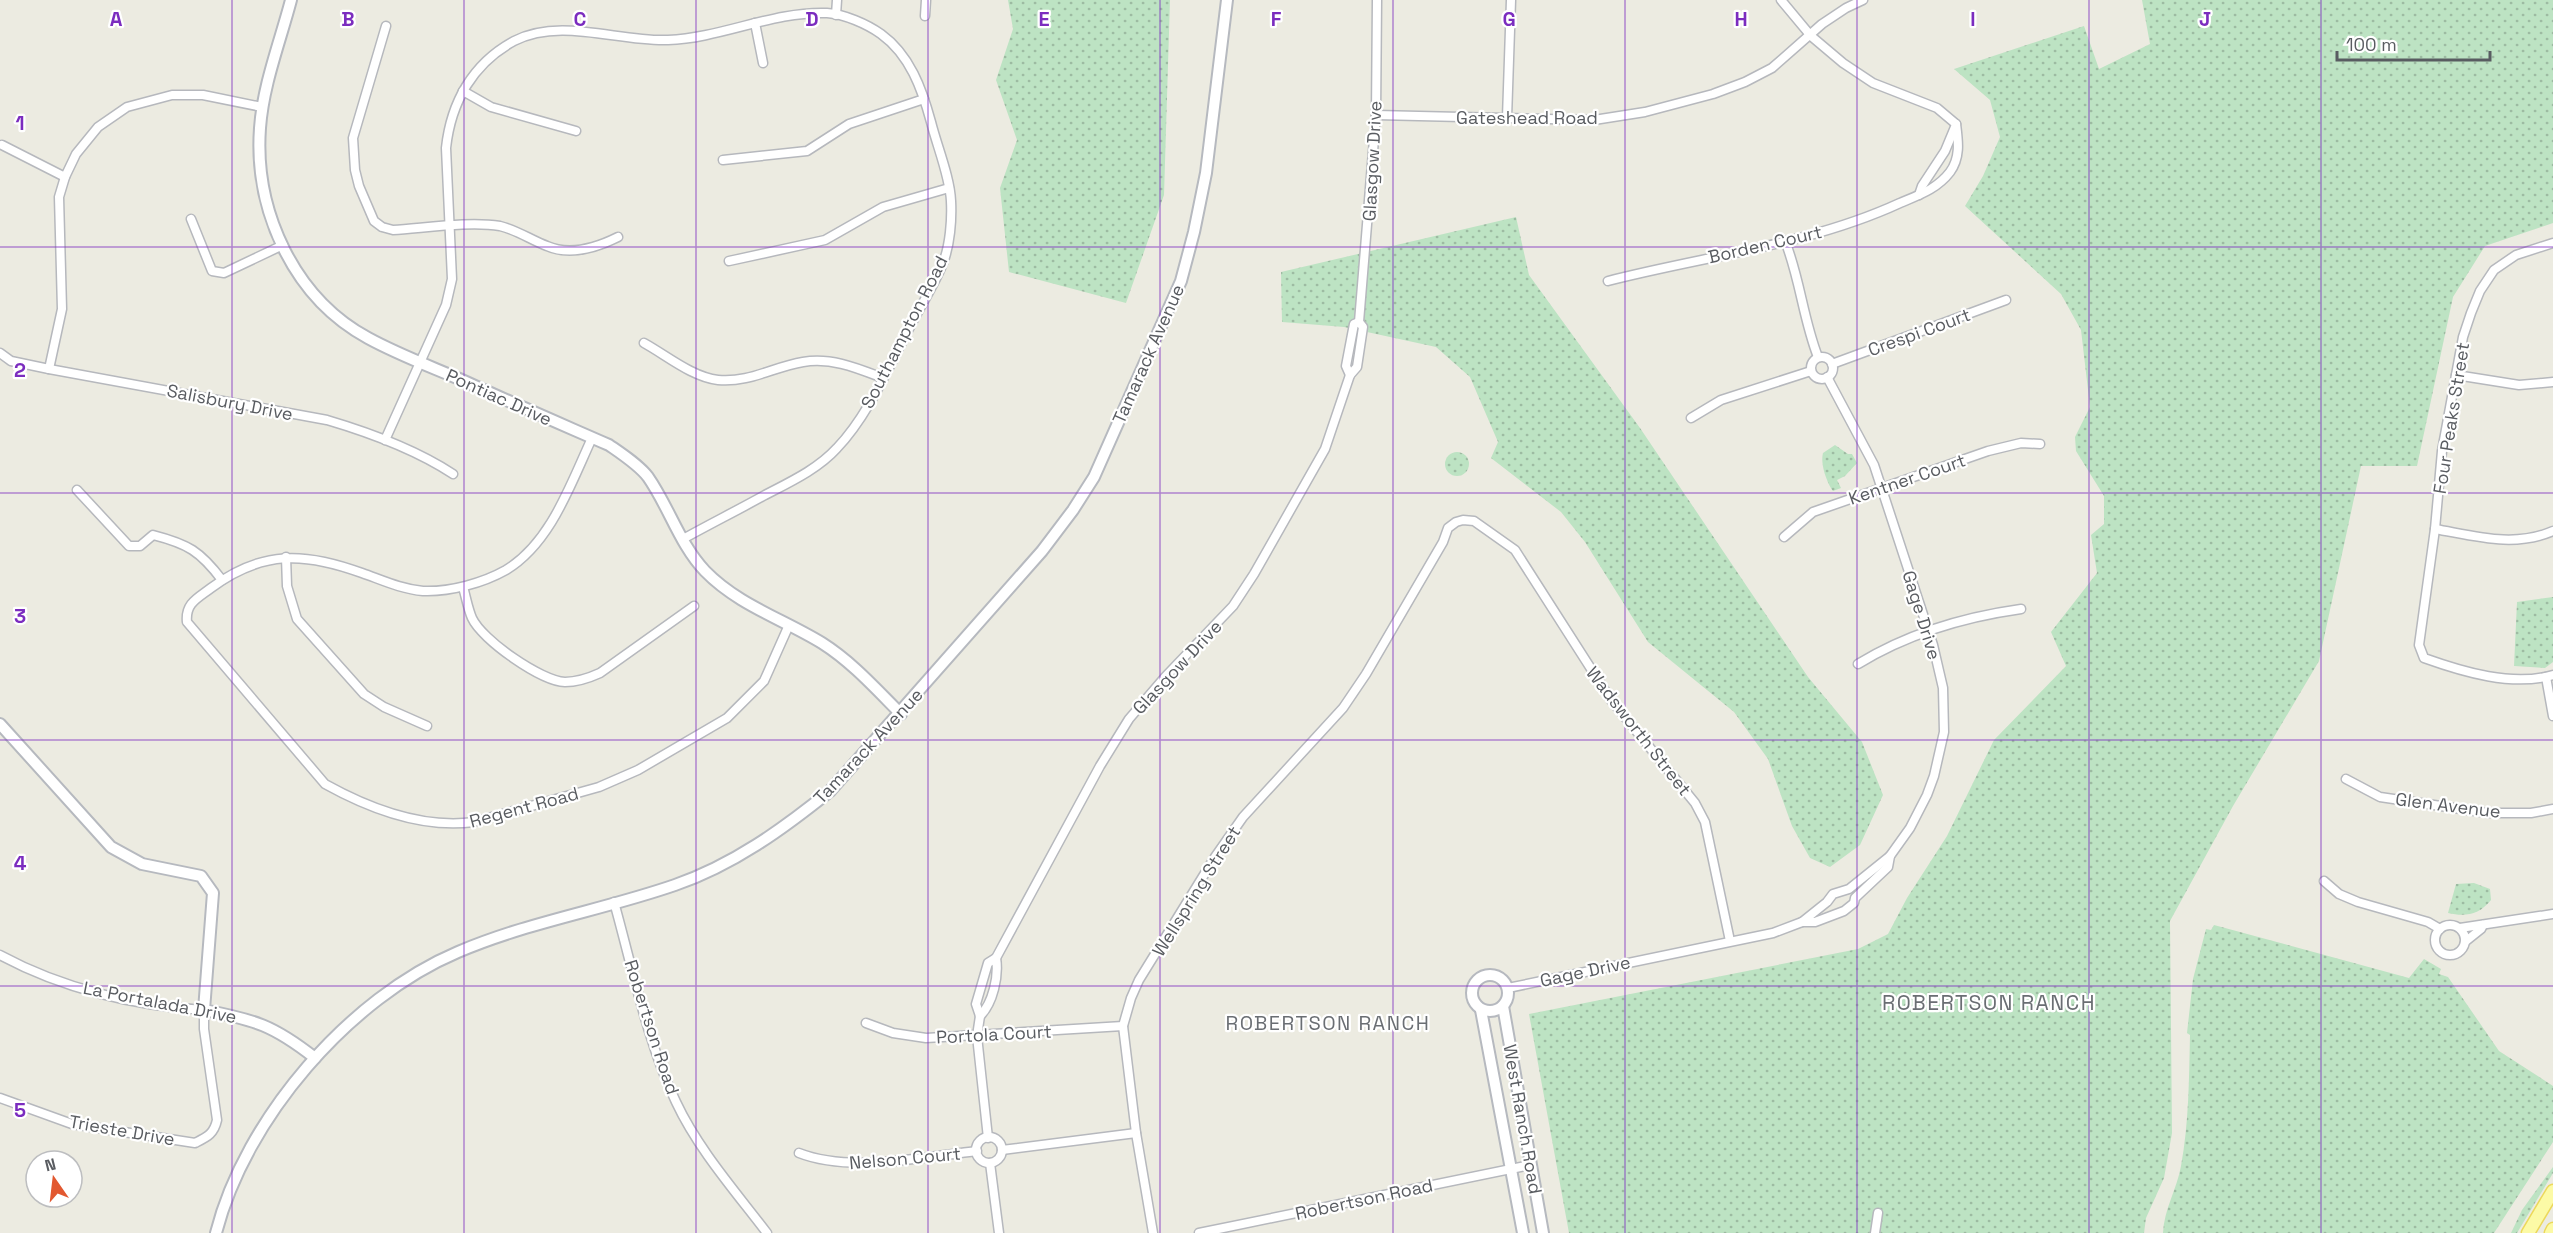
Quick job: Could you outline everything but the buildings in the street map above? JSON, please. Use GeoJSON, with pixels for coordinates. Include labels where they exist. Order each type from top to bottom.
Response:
{"type":"FeatureCollection","features":[{"type":"Feature","properties":{"kind":"main road","name":"Pontiac Drive"},"geometry":{"type":"LineString","coordinates":[[291,0],[262,107],[260,131],[262,189],[267,210],[301,280],[331,312],[367,338],[623,454],[647,476],[695,560],[706,572],[735,597],[822,643],[854,667],[901,714]]}},
{"type":"Feature","properties":{"kind":"main road","name":"Tamarack Avenue"},"geometry":{"type":"LineString","coordinates":[[216,1233],[228,1195],[248,1150],[288,1090],[343,1030],[395,988],[456,953],[521,928],[683,882],[751,849],[793,821],[830,791],[901,714],[1042,552],[1094,477],[1180,281],[1206,173],[1227,0]]}},
{"type":"Feature","properties":{"kind":"main road"},"geometry":{"type":"LineString","coordinates":[[0,724],[111,847],[142,864],[201,876],[207,881],[213,893],[204,1010]]}},
{"type":"Feature","properties":{"kind":"main road"},"geometry":{"type":"LineString","coordinates":[[1489,974],[1501,978],[1508,988],[1507,1000],[1503,1005],[1493,1011],[1481,1010],[1476,1006],[1471,989],[1478,979],[1489,974]]}},
{"type":"Feature","properties":{"kind":"main road","name":"West Ranch Road"},"geometry":{"type":"LineString","coordinates":[[1503,1005],[1543,1233]]}},
{"type":"Feature","properties":{"kind":"main road","name":"La Portalada Drive"},"geometry":{"type":"LineString","coordinates":[[204,1010],[253,1020],[272,1027],[315,1058]]}},
{"type":"Feature","properties":{"kind":"main road","name":"West Ranch Road"},"geometry":{"type":"LineString","coordinates":[[1481,1010],[1523,1233]]}},
{"type":"Feature","properties":{"kind":"main road"},"geometry":{"type":"LineString","coordinates":[[2528,1233],[2553,1191]]}},
{"type":"Feature","properties":{"kind":"main road"},"geometry":{"type":"LineString","coordinates":[[2551,1233],[2553,1229]]}},
{"type":"Feature","properties":{"kind":"street"},"geometry":{"type":"LineString","coordinates":[[836,15],[837,0]]}},
{"type":"Feature","properties":{"kind":"street"},"geometry":{"type":"LineString","coordinates":[[925,16],[927,0]]}},
{"type":"Feature","properties":{"kind":"street","name":"Glasgow Drive"},"geometry":{"type":"LineString","coordinates":[[981,1016],[976,1004],[988,963],[996,958],[1100,766],[1129,719],[1165,677],[1233,606],[1254,574],[1325,450],[1350,375],[1346,366],[1354,324],[1359,322],[1376,115],[1377,0]]}},
{"type":"Feature","properties":{"kind":"street"},"geometry":{"type":"LineString","coordinates":[[1507,118],[1511,0]]}},
{"type":"Feature","properties":{"kind":"street"},"geometry":{"type":"LineString","coordinates":[[1781,0],[1811,36],[1843,63],[1873,83],[1937,108],[1956,124],[1919,195]]}},
{"type":"Feature","properties":{"kind":"street","name":"Gateshead Road"},"geometry":{"type":"LineString","coordinates":[[1376,115],[1594,120],[1645,112],[1713,94],[1745,82],[1772,68],[1845,8],[1863,0]]}},
{"type":"Feature","properties":{"kind":"street","name":"Southampton Road"},"geometry":{"type":"LineString","coordinates":[[385,440],[446,305],[452,279],[446,148],[448,127],[463,91],[474,72],[491,56],[515,40],[537,32],[562,30],[628,39],[668,40],[777,18],[827,13],[853,20],[884,37],[904,57],[920,83],[951,198],[950,226],[944,262],[883,378],[850,434],[835,451],[803,475],[683,539]]}},
{"type":"Feature","properties":{"kind":"street"},"geometry":{"type":"LineString","coordinates":[[755,23],[763,63]]}},
{"type":"Feature","properties":{"kind":"street"},"geometry":{"type":"LineString","coordinates":[[386,26],[353,138],[355,170],[359,186],[374,221],[382,227],[393,230],[501,226],[548,247],[566,251],[578,251],[605,244],[618,237]]}},
{"type":"Feature","properties":{"kind":"street"},"geometry":{"type":"LineString","coordinates":[[463,91],[491,107],[576,130]]}},
{"type":"Feature","properties":{"kind":"street"},"geometry":{"type":"LineString","coordinates":[[49,369],[62,309],[59,197],[76,154],[99,127],[127,107],[144,101],[172,95],[203,95],[262,107]]}},
{"type":"Feature","properties":{"kind":"street"},"geometry":{"type":"LineString","coordinates":[[723,160],[807,151],[849,124],[924,99]]}},
{"type":"Feature","properties":{"kind":"street","name":"Borden Court"},"geometry":{"type":"LineString","coordinates":[[1608,281],[1785,241],[1861,220],[1926,193],[1944,178],[1954,165],[1959,150],[1956,124]]}},
{"type":"Feature","properties":{"kind":"street"},"geometry":{"type":"LineString","coordinates":[[2,145],[65,177]]}},
{"type":"Feature","properties":{"kind":"street"},"geometry":{"type":"LineString","coordinates":[[1932,173],[1944,178]]}},
{"type":"Feature","properties":{"kind":"street"},"geometry":{"type":"LineString","coordinates":[[729,261],[825,240],[883,207],[949,188]]}},
{"type":"Feature","properties":{"kind":"street"},"geometry":{"type":"LineString","coordinates":[[191,219],[212,271],[224,273],[283,245]]}},
{"type":"Feature","properties":{"kind":"street"},"geometry":{"type":"LineString","coordinates":[[1785,241],[1791,255],[1809,333],[1818,357]]}},
{"type":"Feature","properties":{"kind":"street","name":"Four Peaks Street"},"geometry":{"type":"LineString","coordinates":[[2549,676],[2524,681],[2490,676],[2432,661],[2424,658],[2421,653],[2420,637],[2435,529],[2442,451],[2463,337],[2475,302],[2494,270],[2516,255],[2553,243]]}},
{"type":"Feature","properties":{"kind":"street","name":"Crespi Court"},"geometry":{"type":"LineString","coordinates":[[1832,364],[2006,300]]}},
{"type":"Feature","properties":{"kind":"street"},"geometry":{"type":"LineString","coordinates":[[644,343],[696,373],[716,380],[748,380],[804,362],[830,361],[883,378]]}},
{"type":"Feature","properties":{"kind":"street","name":"Salisbury Drive"},"geometry":{"type":"LineString","coordinates":[[0,353],[11,361],[49,369],[327,420],[359,429],[385,440],[434,462],[453,474]]}},
{"type":"Feature","properties":{"kind":"street"},"geometry":{"type":"LineString","coordinates":[[1818,357],[1825,357],[1832,364],[1832,372],[1827,377],[1820,378],[1811,371],[1811,364],[1818,357]]}},
{"type":"Feature","properties":{"kind":"street"},"geometry":{"type":"LineString","coordinates":[[1690,418],[1721,400],[1811,371]]}},
{"type":"Feature","properties":{"kind":"street"},"geometry":{"type":"LineString","coordinates":[[2456,375],[2519,385],[2553,382]]}},
{"type":"Feature","properties":{"kind":"street","name":"Gage Drive"},"geometry":{"type":"LineString","coordinates":[[1508,988],[1773,933],[1802,922],[1827,902],[1833,894],[1849,889],[1890,856],[1910,828],[1934,776],[1944,732],[1943,688],[1933,645],[1882,489],[1867,451],[1827,377]]}},
{"type":"Feature","properties":{"kind":"street","name":"Regent Road"},"geometry":{"type":"LineString","coordinates":[[592,438],[552,524],[518,562],[504,571],[463,587],[424,591],[399,587],[336,563],[307,557],[286,557],[250,566],[222,580],[189,604],[186,613],[187,622],[325,784],[347,797],[423,823],[453,825],[474,822],[599,787],[638,770],[727,718],[764,681],[775,661],[789,625]]}},
{"type":"Feature","properties":{"kind":"street","name":"Kentner Court"},"geometry":{"type":"LineString","coordinates":[[1784,537],[1813,512],[1988,451],[2021,443],[2040,444]]}},
{"type":"Feature","properties":{"kind":"street"},"geometry":{"type":"LineString","coordinates":[[77,490],[129,546],[140,546],[153,535],[179,542],[206,559],[222,580]]}},
{"type":"Feature","properties":{"kind":"street","name":"Wadsworth Street"},"geometry":{"type":"LineString","coordinates":[[1474,521],[1515,550],[1611,700],[1695,802],[1705,822],[1730,941]]}},
{"type":"Feature","properties":{"kind":"street","name":"Wellspring Street"},"geometry":{"type":"LineString","coordinates":[[1153,1233],[1136,1133],[1124,1026],[1131,998],[1139,980],[1215,857],[1243,817],[1343,708],[1384,644],[1443,542],[1448,528],[1456,522],[1474,521]]}},
{"type":"Feature","properties":{"kind":"street"},"geometry":{"type":"LineString","coordinates":[[2435,529],[2513,542],[2553,531]]}},
{"type":"Feature","properties":{"kind":"street"},"geometry":{"type":"LineString","coordinates":[[286,557],[287,586],[297,619],[364,694],[384,707],[427,726]]}},
{"type":"Feature","properties":{"kind":"street"},"geometry":{"type":"LineString","coordinates":[[463,587],[472,619],[490,642],[548,679],[564,682],[583,680],[600,673],[694,606]]}},
{"type":"Feature","properties":{"kind":"street"},"geometry":{"type":"LineString","coordinates":[[1858,664],[1888,646],[1928,631],[2020,609]]}},
{"type":"Feature","properties":{"kind":"street"},"geometry":{"type":"LineString","coordinates":[[2549,676],[2553,716]]}},
{"type":"Feature","properties":{"kind":"street","name":"Glen Avenue"},"geometry":{"type":"LineString","coordinates":[[2346,779],[2380,797],[2488,813],[2531,813],[2553,809]]}},
{"type":"Feature","properties":{"kind":"street","name":"Gage Drive"},"geometry":{"type":"LineString","coordinates":[[1802,922],[1815,922],[1844,911],[1888,867],[1890,856]]}},
{"type":"Feature","properties":{"kind":"street"},"geometry":{"type":"LineString","coordinates":[[2324,881],[2339,894],[2428,922],[2440,929],[2452,925],[2460,928],[2479,923],[2483,925],[2553,914]]}},
{"type":"Feature","properties":{"kind":"street"},"geometry":{"type":"LineString","coordinates":[[1849,889],[1855,898]]}},
{"type":"Feature","properties":{"kind":"street","name":"Robertson Road"},"geometry":{"type":"LineString","coordinates":[[614,902],[655,1046],[676,1103],[702,1146],[766,1233]]}},
{"type":"Feature","properties":{"kind":"street"},"geometry":{"type":"LineString","coordinates":[[2440,929],[2436,942],[2443,953],[2457,954],[2466,941],[2483,925]]}},
{"type":"Feature","properties":{"kind":"street"},"geometry":{"type":"LineString","coordinates":[[2460,928],[2466,941]]}},
{"type":"Feature","properties":{"kind":"street","name":"La Portalada Drive"},"geometry":{"type":"LineString","coordinates":[[0,955],[26,969],[93,992],[175,1008],[204,1010]]}},
{"type":"Feature","properties":{"kind":"street","name":"Glasgow Drive"},"geometry":{"type":"LineString","coordinates":[[988,1138],[977,1036],[981,1016],[990,1002],[998,967],[996,958]]}},
{"type":"Feature","properties":{"kind":"street"},"geometry":{"type":"LineString","coordinates":[[982,983],[993,987]]}},
{"type":"Feature","properties":{"kind":"street","name":"Trieste Drive"},"geometry":{"type":"LineString","coordinates":[[0,1098],[72,1124],[195,1143],[215,1130],[217,1120],[204,1029],[204,1010]]}},
{"type":"Feature","properties":{"kind":"street","name":"Portola Court"},"geometry":{"type":"LineString","coordinates":[[866,1023],[893,1033],[926,1038],[1124,1026]]}},
{"type":"Feature","properties":{"kind":"street"},"geometry":{"type":"LineString","coordinates":[[1002,1150],[1136,1133]]}},
{"type":"Feature","properties":{"kind":"street"},"geometry":{"type":"LineString","coordinates":[[988,1138],[999,1142],[1002,1150],[1000,1158],[990,1163],[981,1160],[977,1151],[980,1142],[988,1138]]}},
{"type":"Feature","properties":{"kind":"street","name":"Nelson Court"},"geometry":{"type":"LineString","coordinates":[[799,1154],[818,1161],[847,1164],[977,1151]]}},
{"type":"Feature","properties":{"kind":"street"},"geometry":{"type":"LineString","coordinates":[[990,1163],[999,1233]]}},
{"type":"Feature","properties":{"kind":"street","name":"Robertson Road"},"geometry":{"type":"LineString","coordinates":[[1199,1233],[1530,1165]]}},
{"type":"Feature","properties":{"kind":"street"},"geometry":{"type":"LineString","coordinates":[[1875,1233],[1878,1213]]}},
{"type":"Feature","properties":{"kind":"green space"},"geometry":{"type":"Polygon","coordinates":[[[1008,0],[1170,0],[1164,195],[1126,303],[1009,272],[1000,188],[1017,140],[996,80],[1013,29],[1008,0]]]}},
{"type":"Feature","properties":{"kind":"green space"},"geometry":{"type":"Polygon","coordinates":[[[2142,0],[2553,0],[2553,223],[2485,246],[2453,297],[2417,466],[2361,466],[2319,661],[2233,806],[2170,921],[2172,1133],[2164,1178],[2146,1218],[2144,1233],[1569,1233],[1529,1014],[1858,949],[1888,934],[1907,898],[1947,836],[1994,740],[2066,666],[2051,632],[2097,573],[2091,535],[2104,524],[2104,496],[2076,451],[2075,437],[2090,407],[2081,330],[2061,294],[1965,206],[1983,176],[2000,137],[1990,100],[1954,69],[2084,26],[2099,69],[2150,44],[2142,0]]]}},
{"type":"Feature","properties":{"kind":"green space"},"geometry":{"type":"Polygon","coordinates":[[[1516,217],[1529,275],[1640,428],[1808,677],[1862,742],[1883,795],[1860,845],[1830,867],[1810,858],[1792,826],[1768,759],[1734,712],[1648,642],[1585,542],[1561,512],[1491,458],[1498,442],[1470,377],[1436,347],[1344,327],[1282,322],[1281,272],[1516,217]]]}},
{"type":"Feature","properties":{"kind":"green space"},"geometry":{"type":"Polygon","coordinates":[[[1835,445],[1848,454],[1852,454],[1857,463],[1845,476],[1837,480],[1841,488],[1833,491],[1828,483],[1822,457],[1823,453],[1835,445]]]}},
{"type":"Feature","properties":{"kind":"green space"},"geometry":{"type":"Polygon","coordinates":[[[1457,452],[1462,453],[1468,459],[1468,469],[1462,475],[1457,476],[1452,475],[1446,469],[1445,464],[1446,459],[1452,453],[1457,452]]]}},
{"type":"Feature","properties":{"kind":"green space"},"geometry":{"type":"Polygon","coordinates":[[[2553,597],[2553,662],[2545,668],[2514,666],[2517,602],[2553,597]]]}},
{"type":"Feature","properties":{"kind":"green space"},"geometry":{"type":"Polygon","coordinates":[[[2474,883],[2490,889],[2491,900],[2482,909],[2471,914],[2448,913],[2456,884],[2474,883]]]}},
{"type":"Feature","properties":{"kind":"green space"},"geometry":{"type":"Polygon","coordinates":[[[2214,925],[2409,978],[2424,959],[2441,969],[2439,974],[2448,977],[2499,1051],[2553,1086],[2553,1142],[2494,1233],[2163,1233],[2184,1150],[2190,1035],[2187,1033],[2193,979],[2206,929],[2211,930],[2214,925]]]}},
{"type":"Feature","properties":{"kind":"green space"},"geometry":{"type":"Polygon","coordinates":[[[2553,1167],[2553,1173],[2517,1233],[2511,1233],[2522,1210],[2553,1167]]]}},
{"type":"Feature","properties":{"kind":"district","name":"ROBERTSON RANCH"},"geometry":{"type":"Point","coordinates":[1989,1002]}},
{"type":"Feature","properties":{"kind":"district","name":"ROBERTSON RANCH"},"geometry":{"type":"Point","coordinates":[1328,1023]}}]}
